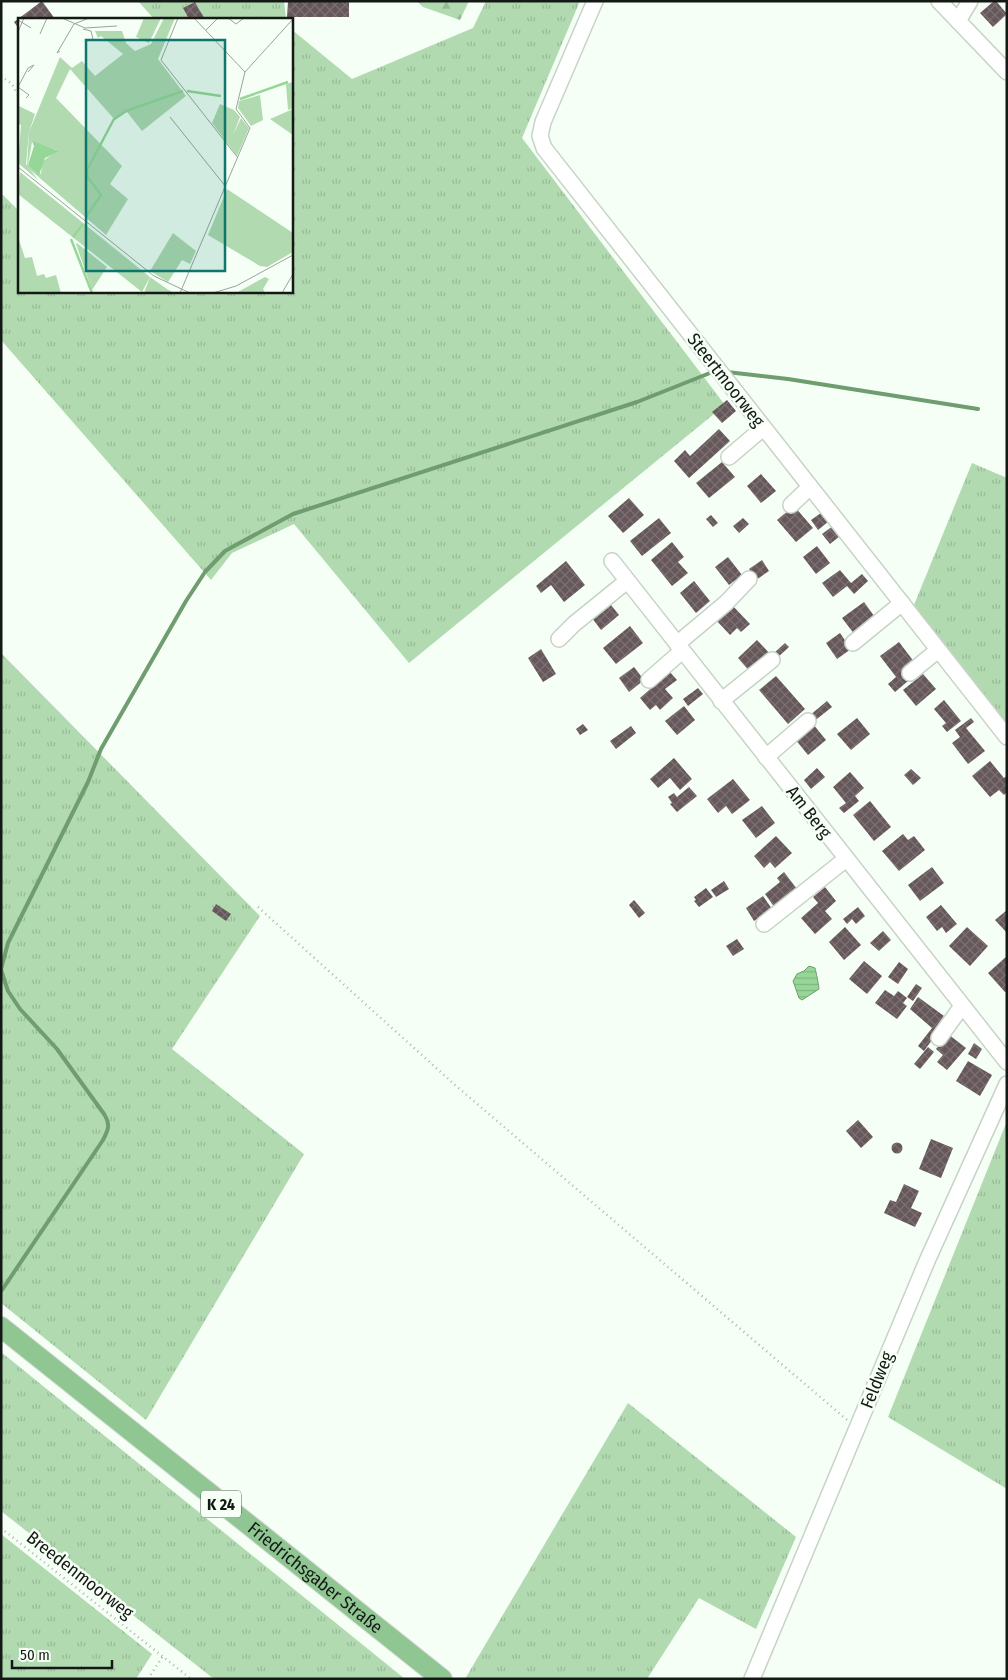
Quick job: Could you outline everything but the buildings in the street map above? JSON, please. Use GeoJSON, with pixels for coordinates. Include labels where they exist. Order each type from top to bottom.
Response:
{"type":"FeatureCollection","features":[{"type":"Feature","properties":{"kind":"main road","name":"Friedrichsgaber Straße"},"geometry":{"type":"LineString","coordinates":[[1,1327],[442,1679]]}},
{"type":"Feature","properties":{"kind":"street","name":"Steertmoorweg"},"geometry":{"type":"LineString","coordinates":[[595,1],[543,122],[540,136],[544,148],[1007,737]]}},
{"type":"Feature","properties":{"kind":"street"},"geometry":{"type":"LineString","coordinates":[[940,1],[1007,72]]}},
{"type":"Feature","properties":{"kind":"street"},"geometry":{"type":"LineString","coordinates":[[958,21],[970,1]]}},
{"type":"Feature","properties":{"kind":"street"},"geometry":{"type":"LineString","coordinates":[[729,457],[764,428]]}},
{"type":"Feature","properties":{"kind":"street"},"geometry":{"type":"LineString","coordinates":[[791,505],[810,487]]}},
{"type":"Feature","properties":{"kind":"street","name":"Am Berg"},"geometry":{"type":"LineString","coordinates":[[612,561],[1007,1062]]}},
{"type":"Feature","properties":{"kind":"street"},"geometry":{"type":"LineString","coordinates":[[677,645],[726,603],[749,579]]}},
{"type":"Feature","properties":{"kind":"street"},"geometry":{"type":"LineString","coordinates":[[559,639],[574,624],[626,581]]}},
{"type":"Feature","properties":{"kind":"street"},"geometry":{"type":"LineString","coordinates":[[853,643],[902,604]]}},
{"type":"Feature","properties":{"kind":"street"},"geometry":{"type":"LineString","coordinates":[[649,680],[710,608]]}},
{"type":"Feature","properties":{"kind":"street"},"geometry":{"type":"LineString","coordinates":[[910,673],[938,650]]}},
{"type":"Feature","properties":{"kind":"street"},"geometry":{"type":"LineString","coordinates":[[721,701],[772,660]]}},
{"type":"Feature","properties":{"kind":"street"},"geometry":{"type":"LineString","coordinates":[[766,758],[808,721]]}},
{"type":"Feature","properties":{"kind":"street"},"geometry":{"type":"LineString","coordinates":[[764,924],[846,859]]}},
{"type":"Feature","properties":{"kind":"street"},"geometry":{"type":"LineString","coordinates":[[939,1038],[962,1006]]}},
{"type":"Feature","properties":{"kind":"street","name":"Feldweg"},"geometry":{"type":"LineString","coordinates":[[752,1679],[927,1260],[1007,1084]]}},
{"type":"Feature","properties":{"kind":"path"},"geometry":{"type":"LineString","coordinates":[[1,76],[12,84],[18,94]]}},
{"type":"Feature","properties":{"kind":"path"},"geometry":{"type":"LineString","coordinates":[[258,907],[456,1085],[858,1429]]}},
{"type":"Feature","properties":{"kind":"path","name":"Breedenmoorweg"},"geometry":{"type":"LineString","coordinates":[[1,1528],[191,1679]]}},
{"type":"Feature","properties":{"kind":"path"},"geometry":{"type":"LineString","coordinates":[[148,1679],[162,1656]]}},
{"type":"Feature","properties":{"kind":"green space"},"geometry":{"type":"Polygon","coordinates":[[[138,1],[284,1],[286,18],[153,18],[138,1]]]}},
{"type":"Feature","properties":{"kind":"green space"},"geometry":{"type":"Polygon","coordinates":[[[417,1],[469,1],[460,20],[423,7],[417,1]]]}},
{"type":"Feature","properties":{"kind":"green space"},"geometry":{"type":"Polygon","coordinates":[[[486,1],[580,1],[522,138],[725,405],[409,663],[294,524],[232,553],[211,580],[1,340],[1,193],[18,210],[18,292],[292,292],[292,30],[352,79],[473,28],[486,1]]]}},
{"type":"Feature","properties":{"kind":"green space"},"geometry":{"type":"Polygon","coordinates":[[[972,463],[1007,478],[1007,725],[914,605],[972,463]]]}},
{"type":"Feature","properties":{"kind":"green space"},"geometry":{"type":"Polygon","coordinates":[[[1,653],[260,916],[172,1049],[304,1154],[146,1420],[1,1303],[1,653]]]}},
{"type":"Feature","properties":{"kind":"green space"},"geometry":{"type":"Polygon","coordinates":[[[1007,1121],[1007,1489],[888,1417],[1007,1121]]]}},
{"type":"Feature","properties":{"kind":"green space"},"geometry":{"type":"Polygon","coordinates":[[[1,1352],[405,1679],[214,1679],[1,1511],[1,1352]]]}},
{"type":"Feature","properties":{"kind":"green space"},"geometry":{"type":"Polygon","coordinates":[[[628,1403],[796,1537],[756,1629],[699,1598],[647,1679],[465,1679],[628,1403]]]}},
{"type":"Feature","properties":{"kind":"green space"},"geometry":{"type":"Polygon","coordinates":[[[1,1534],[152,1654],[136,1679],[1,1679],[1,1534]]]}},
{"type":"Feature","properties":{"kind":"shaded area"},"geometry":{"type":"Polygon","coordinates":[[[809,966],[815,968],[819,989],[802,1000],[799,998],[793,981],[797,974],[809,966]]]}},
{"type":"Feature","properties":{"kind":"waterway"},"geometry":{"type":"LineString","coordinates":[[727,372],[788,379],[978,409]]}},
{"type":"Feature","properties":{"kind":"waterway"},"geometry":{"type":"LineString","coordinates":[[1,969],[8,943],[88,782],[101,749],[186,601],[205,572],[225,551],[293,514],[637,402],[710,373]]}},
{"type":"Feature","properties":{"kind":"waterway"},"geometry":{"type":"LineString","coordinates":[[1,970],[8,991],[20,1009],[57,1049],[104,1114],[108,1124],[103,1140],[2,1290]]}}]}
